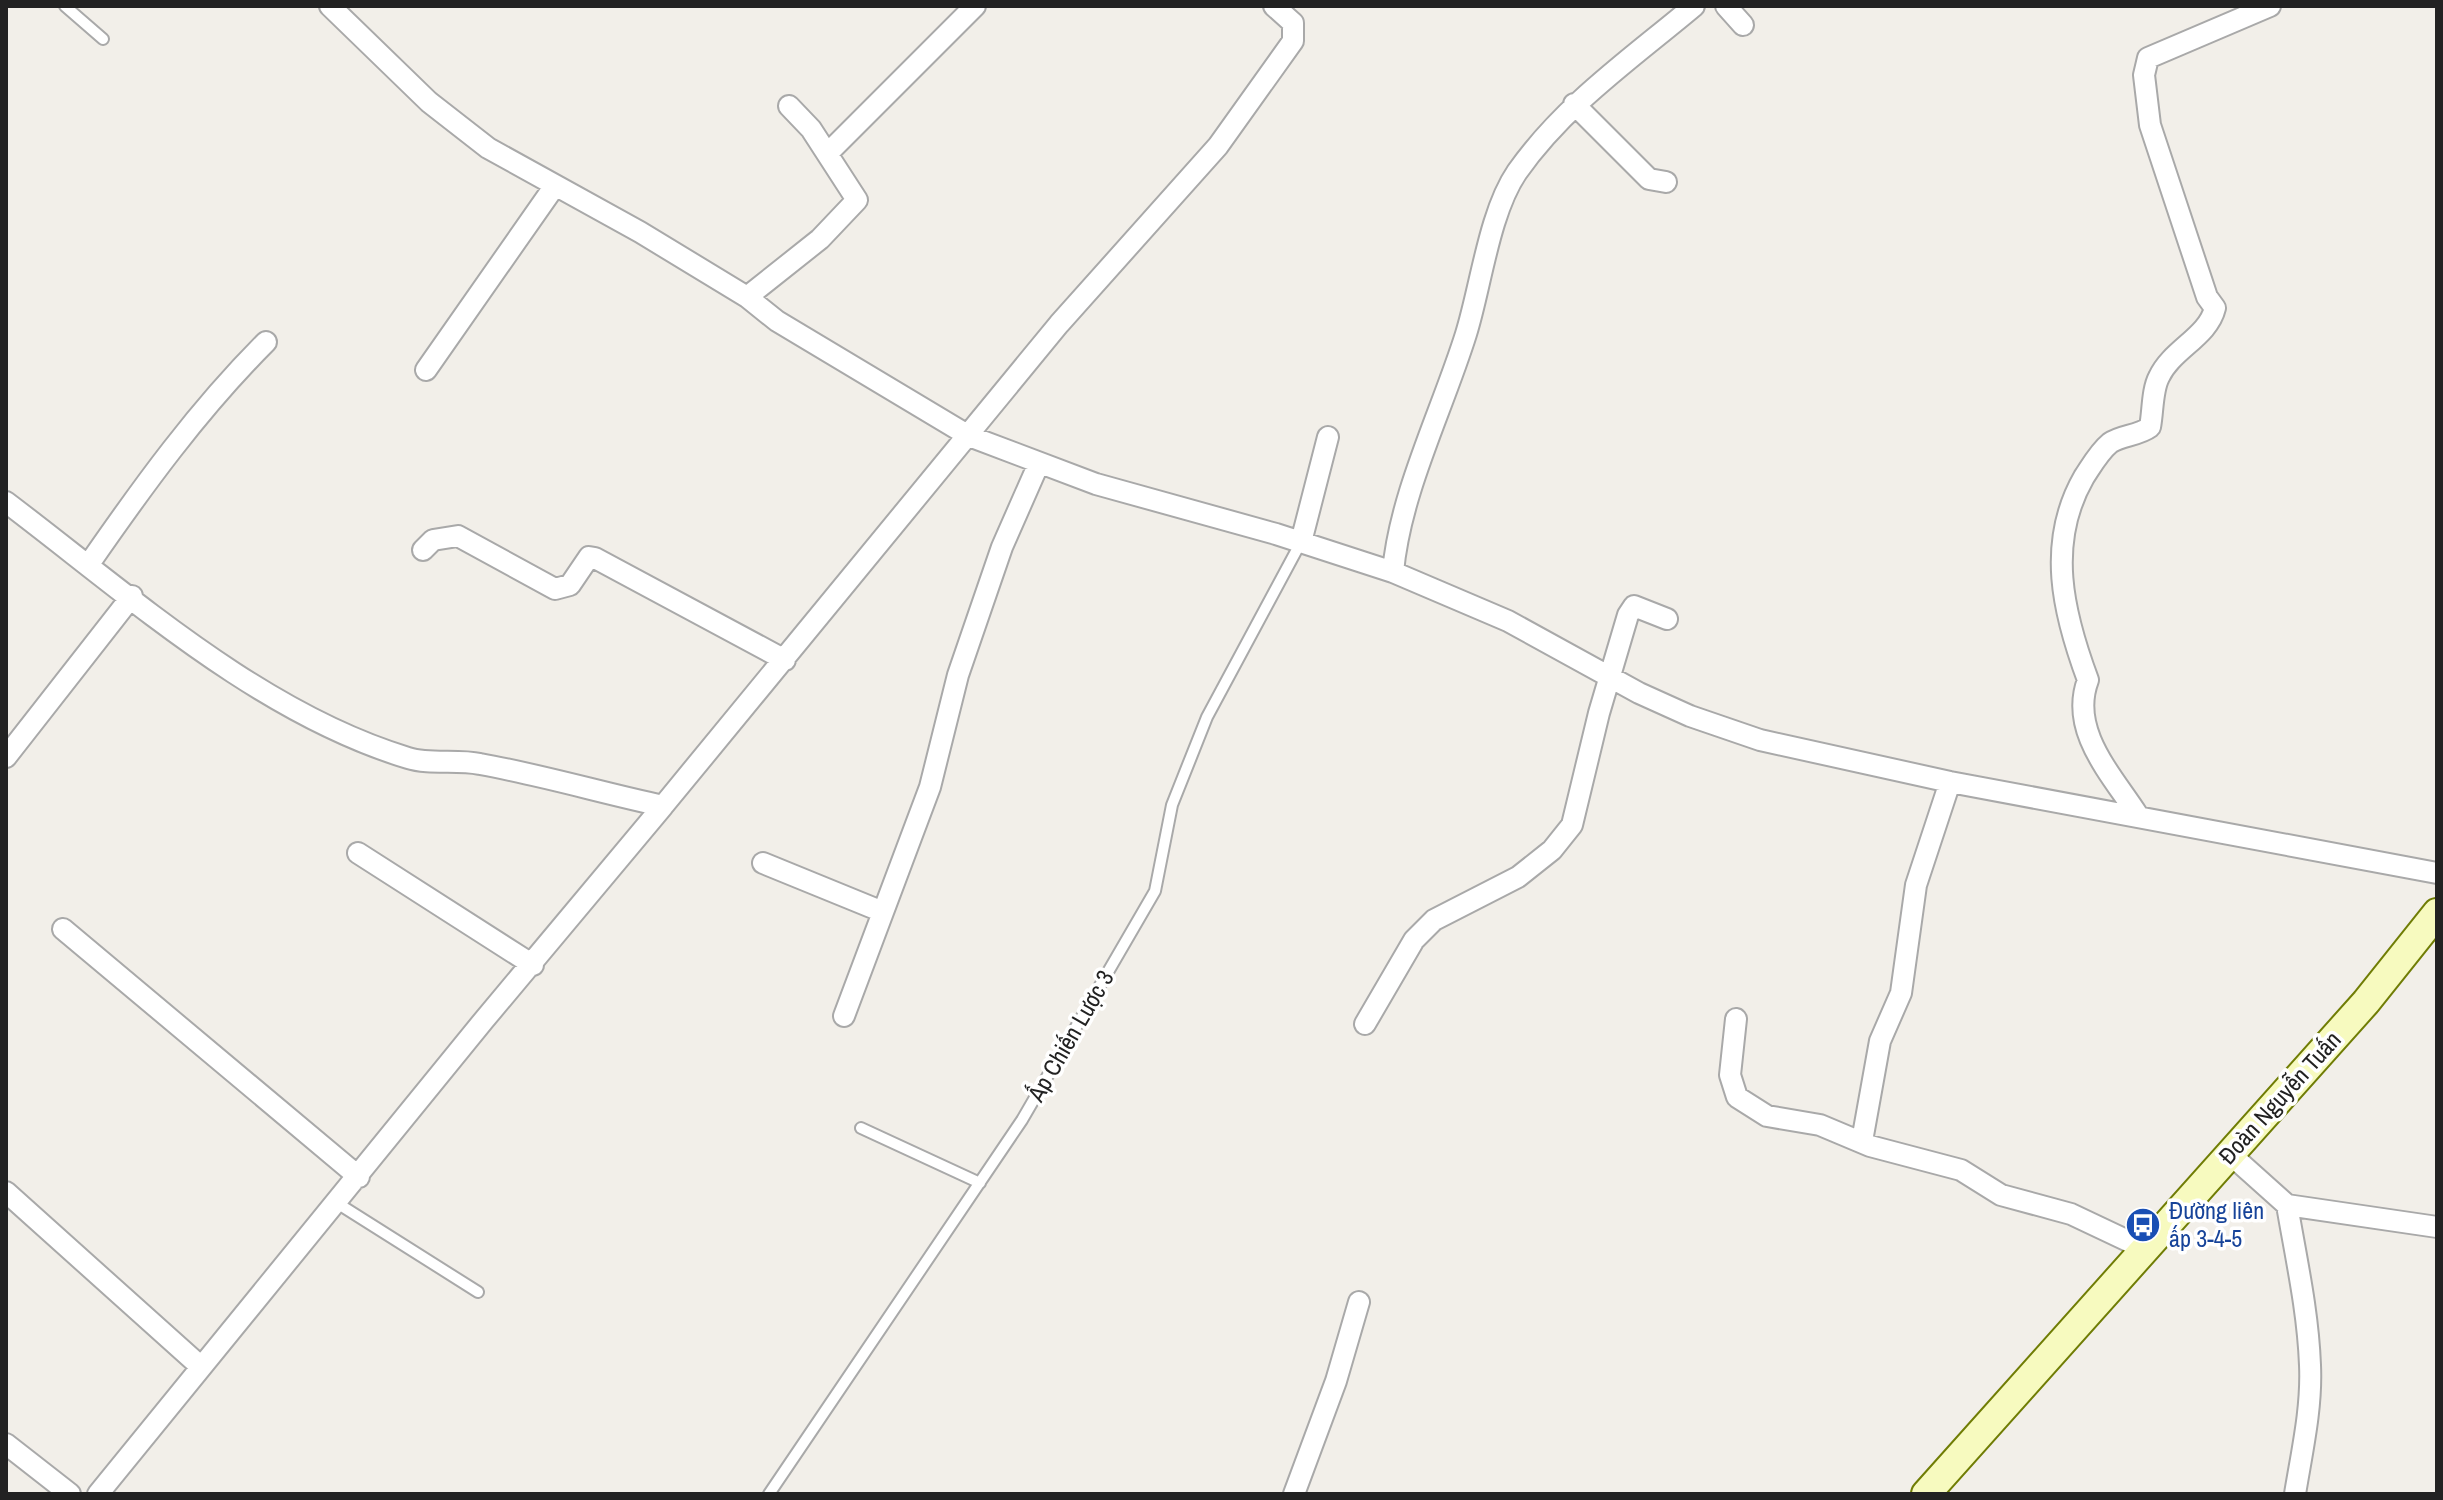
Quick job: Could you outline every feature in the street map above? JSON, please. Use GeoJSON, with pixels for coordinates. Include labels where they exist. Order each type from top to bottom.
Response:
{"type":"FeatureCollection","features":[{"type":"Feature","properties":{"kind":"main road","name":"Đoàn Nguyễn Tuấn"},"geometry":{"type":"LineString","coordinates":[[1926,1494],[2366,1002],[2437,913]]}},
{"type":"Feature","properties":{"kind":"street"},"geometry":{"type":"LineString","coordinates":[[330,6],[429,102],[488,148],[640,232],[747,297],[777,321],[969,436],[1096,484],[1301,542],[1393,572],[1508,621],[1690,716],[1760,740],[1950,782],[2137,814],[2437,873]]}},
{"type":"Feature","properties":{"kind":"street"},"geometry":{"type":"LineString","coordinates":[[828,153],[975,6]]}},
{"type":"Feature","properties":{"kind":"street"},"geometry":{"type":"LineString","coordinates":[[102,1493],[200,1366],[359,1177],[484,1020],[785,660],[1059,324],[1218,146],[1281,61],[1295,33],[1293,23],[1274,6]]}},
{"type":"Feature","properties":{"kind":"street"},"geometry":{"type":"LineString","coordinates":[[1393,572],[1395,545],[1410,495],[1466,333],[1503,203],[1516,174],[1574,104],[1694,6]]}},
{"type":"Feature","properties":{"kind":"street"},"geometry":{"type":"LineString","coordinates":[[1726,6],[1743,25]]}},
{"type":"Feature","properties":{"kind":"street"},"geometry":{"type":"LineString","coordinates":[[2137,814],[2087,733],[2082,714],[2082,696],[2088,680],[2067,621],[2062,575],[2064,522],[2095,459],[2112,441],[2139,435],[2150,427],[2158,378],[2171,359],[2212,321],[2215,308],[2207,297],[2152,134],[2145,89],[2148,58],[2270,6]]}},
{"type":"Feature","properties":{"kind":"street"},"geometry":{"type":"LineString","coordinates":[[1574,104],[1649,179],[1666,182]]}},
{"type":"Feature","properties":{"kind":"street"},"geometry":{"type":"LineString","coordinates":[[747,297],[820,239],[854,205],[857,196],[828,153],[789,106]]}},
{"type":"Feature","properties":{"kind":"street"},"geometry":{"type":"LineString","coordinates":[[426,370],[554,187]]}},
{"type":"Feature","properties":{"kind":"street"},"geometry":{"type":"LineString","coordinates":[[89,564],[148,478],[223,385],[266,342]]}},
{"type":"Feature","properties":{"kind":"street"},"geometry":{"type":"LineString","coordinates":[[1301,542],[1328,437]]}},
{"type":"Feature","properties":{"kind":"street"},"geometry":{"type":"LineString","coordinates":[[844,1016],[930,787],[958,675],[1002,547],[1039,463]]}},
{"type":"Feature","properties":{"kind":"street"},"geometry":{"type":"LineString","coordinates":[[6,502],[244,680],[295,713],[412,760],[459,760],[532,773],[575,788],[663,806]]}},
{"type":"Feature","properties":{"kind":"street"},"geometry":{"type":"LineString","coordinates":[[423,550],[433,540],[458,536],[555,589],[570,585],[582,564],[589,557],[595,558],[785,660]]}},
{"type":"Feature","properties":{"kind":"street"},"geometry":{"type":"LineString","coordinates":[[6,757],[132,596]]}},
{"type":"Feature","properties":{"kind":"street"},"geometry":{"type":"LineString","coordinates":[[1365,1024],[1414,940],[1434,920],[1518,877],[1552,850],[1572,825],[1628,615],[1634,606],[1667,619]]}},
{"type":"Feature","properties":{"kind":"street"},"geometry":{"type":"LineString","coordinates":[[1862,1141],[1880,1041],[1901,993],[1916,885],[1950,782]]}},
{"type":"Feature","properties":{"kind":"street"},"geometry":{"type":"LineString","coordinates":[[358,853],[533,965]]}},
{"type":"Feature","properties":{"kind":"street"},"geometry":{"type":"LineString","coordinates":[[763,863],[883,912]]}},
{"type":"Feature","properties":{"kind":"street"},"geometry":{"type":"LineString","coordinates":[[63,929],[359,1177]]}},
{"type":"Feature","properties":{"kind":"street"},"geometry":{"type":"LineString","coordinates":[[1736,1019],[1730,1075],[1737,1097],[1767,1116],[1820,1125],[1862,1141],[1961,1170],[2001,1195],[2071,1214],[2145,1249]]}},
{"type":"Feature","properties":{"kind":"street"},"geometry":{"type":"LineString","coordinates":[[2230,1154],[2287,1205],[2437,1227]]}},
{"type":"Feature","properties":{"kind":"street"},"geometry":{"type":"LineString","coordinates":[[6,1192],[200,1366]]}},
{"type":"Feature","properties":{"kind":"street"},"geometry":{"type":"LineString","coordinates":[[2287,1205],[2305,1307],[2310,1366],[2309,1407],[2295,1494]]}},
{"type":"Feature","properties":{"kind":"street"},"geometry":{"type":"LineString","coordinates":[[1294,1494],[1359,1302]]}},
{"type":"Feature","properties":{"kind":"street"},"geometry":{"type":"LineString","coordinates":[[6,1444],[70,1494]]}},
{"type":"Feature","properties":{"kind":"lane"},"geometry":{"type":"LineString","coordinates":[[65,6],[103,39]]}},
{"type":"Feature","properties":{"kind":"lane","name":"Ấp Chiến Lược 3"},"geometry":{"type":"LineString","coordinates":[[769,1494],[975,1180],[1022,1120],[1155,891],[1172,805],[1207,717],[1301,542]]}},
{"type":"Feature","properties":{"kind":"lane"},"geometry":{"type":"LineString","coordinates":[[861,1128],[975,1180]]}},
{"type":"Feature","properties":{"kind":"lane"},"geometry":{"type":"LineString","coordinates":[[337,1203],[478,1292]]}},
{"type":"Feature","properties":{"kind":"place","name":"Đường liên ấp 3-4-5"},"geometry":{"type":"Point","coordinates":[2143,1225]}}]}
